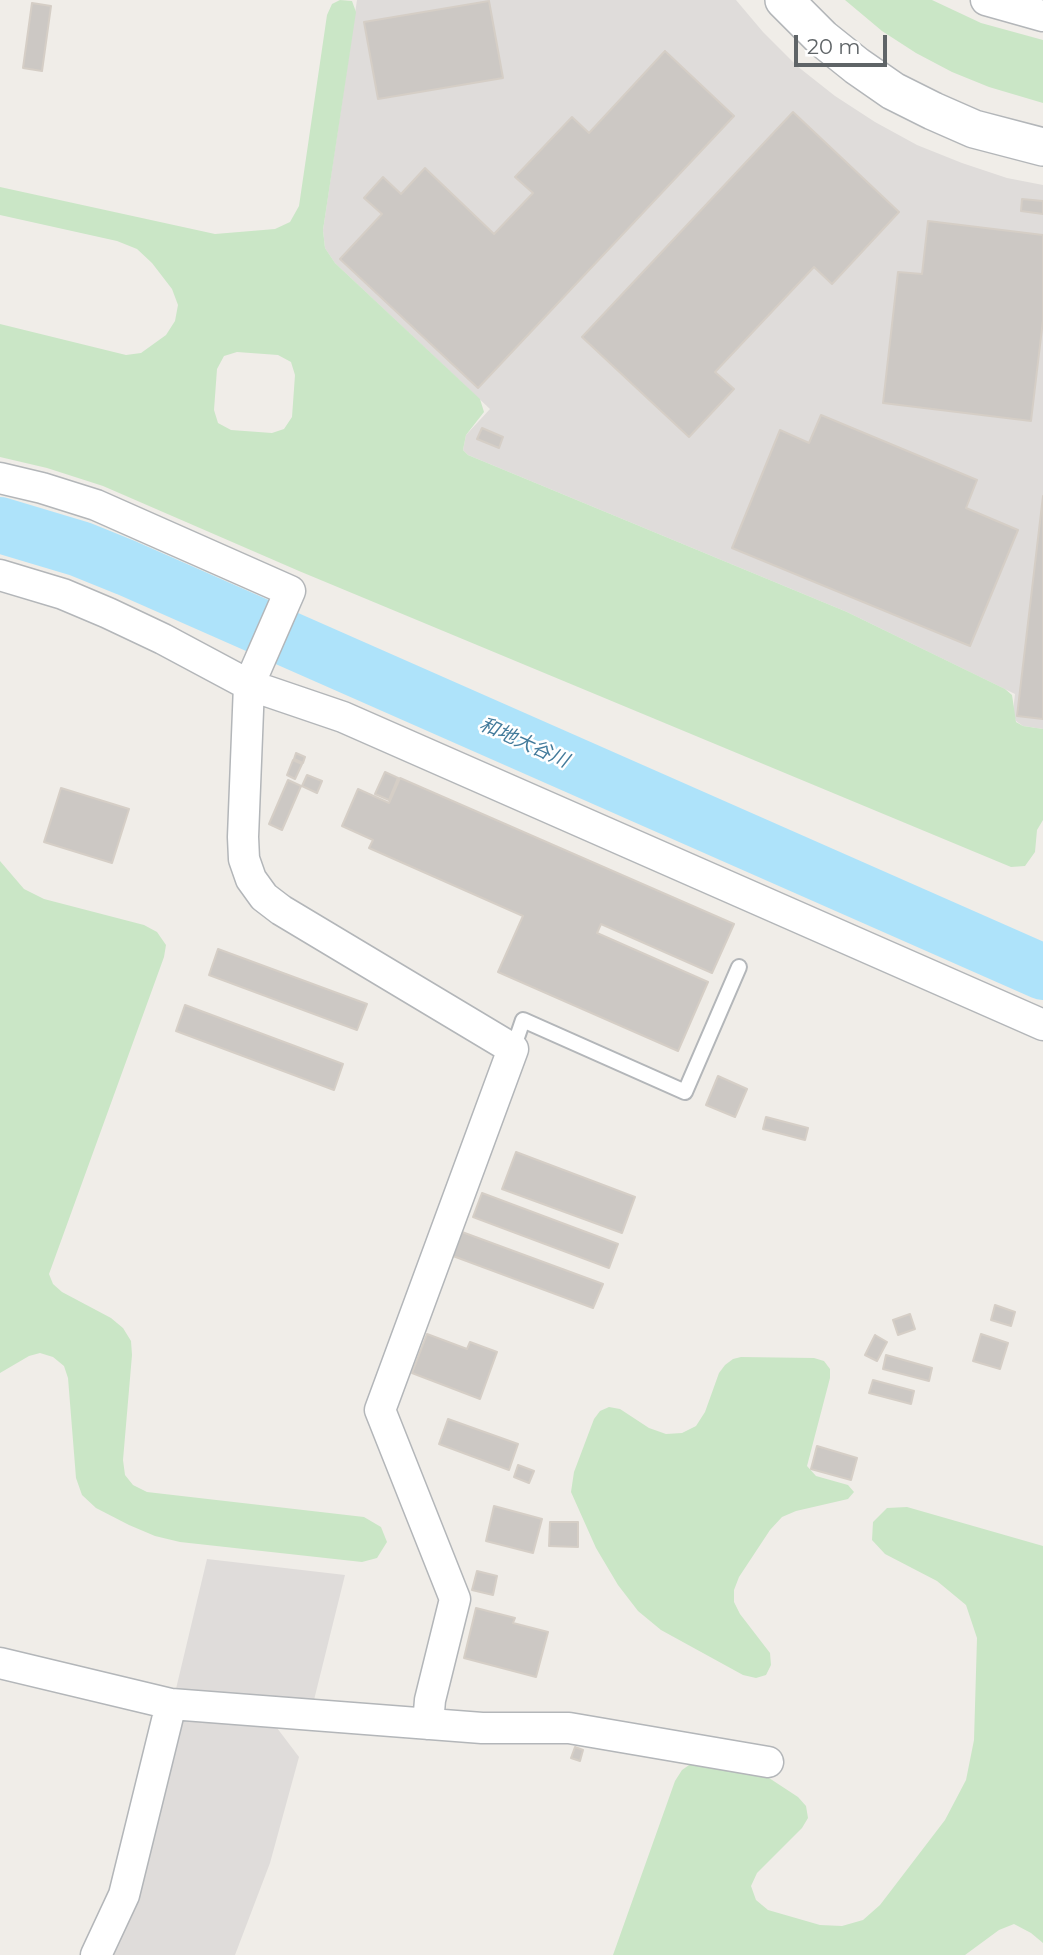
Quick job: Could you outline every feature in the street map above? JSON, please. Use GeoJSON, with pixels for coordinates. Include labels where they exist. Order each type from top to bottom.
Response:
{"type":"FeatureCollection","features":[{"type":"Feature","properties":{"kind":"street"},"geometry":{"type":"LineString","coordinates":[[784,0],[822,38],[893,90],[974,129],[1043,147]]}},
{"type":"Feature","properties":{"kind":"street"},"geometry":{"type":"LineString","coordinates":[[986,0],[1043,16]]}},
{"type":"Feature","properties":{"kind":"street"},"geometry":{"type":"LineString","coordinates":[[0,478],[96,505],[290,591],[252,679],[243,848],[251,879],[264,897],[281,910],[513,1049],[380,1410],[455,1599],[430,1700],[428,1724]]}},
{"type":"Feature","properties":{"kind":"street"},"geometry":{"type":"LineString","coordinates":[[0,575],[63,594],[107,612],[252,679],[1043,1025]]}},
{"type":"Feature","properties":{"kind":"street"},"geometry":{"type":"LineString","coordinates":[[0,1663],[171,1704],[482,1728],[569,1728],[768,1762]]}},
{"type":"Feature","properties":{"kind":"street"},"geometry":{"type":"LineString","coordinates":[[96,1955],[124,1895],[171,1704]]}},
{"type":"Feature","properties":{"kind":"lane"},"geometry":{"type":"LineString","coordinates":[[513,1049],[523,1020],[685,1092],[739,967]]}},
{"type":"Feature","properties":{"kind":"shaded area"},"geometry":{"type":"Polygon","coordinates":[[[357,0],[736,0],[797,66],[835,96],[875,122],[917,145],[962,163],[1007,178],[1043,185],[1043,729],[1023,726],[1016,721],[1013,712],[1015,694],[847,612],[468,455],[463,450],[466,435],[490,409],[335,263],[325,248],[323,230],[357,0]]]}},
{"type":"Feature","properties":{"kind":"shaded area"},"geometry":{"type":"Polygon","coordinates":[[[207,1559],[345,1575],[313,1704],[175,1693],[207,1559]]]}},
{"type":"Feature","properties":{"kind":"shaded area"},"geometry":{"type":"Polygon","coordinates":[[[186,1717],[274,1724],[299,1757],[270,1863],[235,1955],[107,1955],[175,1725],[186,1717]]]}},
{"type":"Feature","properties":{"kind":"green space"},"geometry":{"type":"Polygon","coordinates":[[[340,0],[352,1],[356,12],[323,230],[325,248],[335,263],[480,399],[484,412],[466,435],[463,450],[468,455],[847,612],[1005,689],[1012,695],[1016,722],[1023,726],[1043,729],[1043,820],[1037,830],[1035,852],[1025,866],[1011,867],[299,571],[103,486],[47,468],[0,457],[0,324],[126,355],[141,353],[166,335],[175,321],[178,305],[172,289],[137,249],[117,241],[0,215],[0,187],[215,234],[275,229],[290,222],[299,206],[327,15],[332,4],[340,0]],[[237,352],[224,356],[217,369],[214,410],[218,423],[231,430],[272,433],[284,429],[292,417],[295,375],[291,362],[278,355],[237,352]]]}},
{"type":"Feature","properties":{"kind":"green space"},"geometry":{"type":"Polygon","coordinates":[[[845,0],[932,0],[981,23],[1043,40],[1043,103],[989,87],[952,72],[882,31],[845,0]]]}},
{"type":"Feature","properties":{"kind":"green space"},"geometry":{"type":"Polygon","coordinates":[[[0,861],[24,889],[44,899],[144,925],[157,932],[166,945],[164,957],[49,1274],[53,1284],[62,1292],[111,1318],[123,1328],[131,1341],[123,1460],[125,1475],[133,1485],[147,1492],[364,1517],[381,1527],[387,1542],[377,1558],[362,1562],[180,1542],[155,1536],[129,1525],[96,1508],[82,1495],[76,1478],[68,1378],[64,1366],[53,1357],[40,1353],[29,1356],[0,1373],[0,861]]]}},
{"type":"Feature","properties":{"kind":"green space"},"geometry":{"type":"Polygon","coordinates":[[[741,1357],[814,1358],[824,1361],[830,1369],[830,1378],[807,1466],[816,1476],[848,1485],[854,1492],[848,1499],[796,1511],[782,1517],[770,1530],[739,1577],[734,1590],[734,1602],[770,1653],[771,1665],[766,1675],[756,1678],[743,1675],[661,1630],[638,1611],[618,1585],[596,1548],[571,1492],[574,1472],[594,1419],[600,1411],[609,1407],[620,1409],[649,1428],[666,1434],[682,1433],[696,1426],[705,1412],[719,1373],[725,1365],[741,1357]]]}},
{"type":"Feature","properties":{"kind":"green space"},"geometry":{"type":"Polygon","coordinates":[[[907,1507],[1043,1546],[1043,1943],[1014,1924],[999,1930],[965,1955],[613,1955],[675,1781],[682,1770],[692,1763],[766,1776],[798,1797],[806,1806],[808,1818],[802,1828],[757,1873],[751,1886],[756,1900],[768,1910],[820,1925],[842,1926],[863,1920],[880,1905],[945,1820],[966,1780],[974,1740],[977,1638],[966,1605],[937,1581],[885,1554],[872,1540],[873,1522],[887,1508],[907,1507]]]}},
{"type":"Feature","properties":{"kind":"building"},"geometry":{"type":"Polygon","coordinates":[[[489,1],[503,78],[378,99],[364,22],[489,1]]]}},
{"type":"Feature","properties":{"kind":"building"},"geometry":{"type":"Polygon","coordinates":[[[32,3],[51,6],[42,71],[23,68],[32,3]]]}},
{"type":"Feature","properties":{"kind":"building"},"geometry":{"type":"Polygon","coordinates":[[[665,51],[734,116],[478,388],[340,259],[382,214],[364,198],[383,177],[401,194],[425,168],[494,234],[533,193],[515,177],[572,117],[589,133],[665,51]]]}},
{"type":"Feature","properties":{"kind":"building"},"geometry":{"type":"Polygon","coordinates":[[[793,112],[899,212],[832,284],[814,267],[715,372],[734,389],[689,437],[582,337],[793,112]]]}},
{"type":"Feature","properties":{"kind":"building"},"geometry":{"type":"Polygon","coordinates":[[[1022,199],[1043,201],[1043,214],[1021,211],[1022,199]]]}},
{"type":"Feature","properties":{"kind":"building"},"geometry":{"type":"Polygon","coordinates":[[[928,221],[1043,235],[1043,320],[1031,421],[883,403],[898,272],[922,274],[928,221]]]}},
{"type":"Feature","properties":{"kind":"building"},"geometry":{"type":"Polygon","coordinates":[[[821,415],[977,480],[966,508],[1018,530],[970,646],[732,548],[780,430],[809,443],[821,415]]]}},
{"type":"Feature","properties":{"kind":"building"},"geometry":{"type":"Polygon","coordinates":[[[482,428],[503,437],[499,448],[477,439],[482,428]]]}},
{"type":"Feature","properties":{"kind":"building"},"geometry":{"type":"Polygon","coordinates":[[[1043,496],[1043,719],[1017,716],[1043,496]]]}},
{"type":"Feature","properties":{"kind":"building"},"geometry":{"type":"Polygon","coordinates":[[[296,753],[305,757],[303,763],[294,759],[296,753]]]}},
{"type":"Feature","properties":{"kind":"building"},"geometry":{"type":"Polygon","coordinates":[[[293,760],[302,764],[295,779],[287,775],[293,760]]]}},
{"type":"Feature","properties":{"kind":"building"},"geometry":{"type":"Polygon","coordinates":[[[385,772],[398,778],[389,800],[375,794],[385,772]]]}},
{"type":"Feature","properties":{"kind":"building"},"geometry":{"type":"Polygon","coordinates":[[[307,775],[322,781],[317,793],[302,786],[307,775]]]}},
{"type":"Feature","properties":{"kind":"building"},"geometry":{"type":"Polygon","coordinates":[[[400,778],[734,924],[712,973],[601,924],[597,933],[708,982],[678,1051],[498,972],[523,916],[369,848],[373,840],[342,826],[358,789],[389,803],[400,778]]]}},
{"type":"Feature","properties":{"kind":"building"},"geometry":{"type":"Polygon","coordinates":[[[288,780],[301,786],[282,830],[269,824],[288,780]]]}},
{"type":"Feature","properties":{"kind":"building"},"geometry":{"type":"Polygon","coordinates":[[[61,788],[129,809],[112,863],[44,842],[61,788]]]}},
{"type":"Feature","properties":{"kind":"building"},"geometry":{"type":"Polygon","coordinates":[[[218,949],[367,1004],[357,1030],[209,975],[218,949]]]}},
{"type":"Feature","properties":{"kind":"building"},"geometry":{"type":"Polygon","coordinates":[[[185,1005],[343,1064],[334,1090],[176,1031],[185,1005]]]}},
{"type":"Feature","properties":{"kind":"building"},"geometry":{"type":"Polygon","coordinates":[[[718,1076],[747,1089],[735,1117],[706,1105],[718,1076]]]}},
{"type":"Feature","properties":{"kind":"building"},"geometry":{"type":"Polygon","coordinates":[[[766,1117],[808,1128],[805,1140],[763,1129],[766,1117]]]}},
{"type":"Feature","properties":{"kind":"building"},"geometry":{"type":"Polygon","coordinates":[[[516,1152],[635,1197],[622,1233],[502,1189],[516,1152]]]}},
{"type":"Feature","properties":{"kind":"building"},"geometry":{"type":"Polygon","coordinates":[[[482,1193],[618,1244],[609,1268],[473,1217],[482,1193]]]}},
{"type":"Feature","properties":{"kind":"building"},"geometry":{"type":"Polygon","coordinates":[[[462,1232],[603,1284],[593,1308],[453,1256],[462,1232]]]}},
{"type":"Feature","properties":{"kind":"building"},"geometry":{"type":"Polygon","coordinates":[[[995,1305],[1015,1312],[1011,1326],[991,1320],[995,1305]]]}},
{"type":"Feature","properties":{"kind":"building"},"geometry":{"type":"Polygon","coordinates":[[[910,1314],[915,1329],[898,1335],[893,1320],[910,1314]]]}},
{"type":"Feature","properties":{"kind":"building"},"geometry":{"type":"Polygon","coordinates":[[[427,1334],[467,1349],[470,1342],[497,1352],[480,1399],[412,1373],[427,1334]]]}},
{"type":"Feature","properties":{"kind":"building"},"geometry":{"type":"Polygon","coordinates":[[[981,1334],[1008,1343],[1000,1369],[973,1361],[981,1334]]]}},
{"type":"Feature","properties":{"kind":"building"},"geometry":{"type":"Polygon","coordinates":[[[875,1335],[887,1342],[877,1361],[865,1355],[875,1335]]]}},
{"type":"Feature","properties":{"kind":"building"},"geometry":{"type":"Polygon","coordinates":[[[886,1355],[932,1368],[929,1381],[883,1369],[886,1355]]]}},
{"type":"Feature","properties":{"kind":"building"},"geometry":{"type":"Polygon","coordinates":[[[873,1380],[914,1391],[911,1404],[869,1393],[873,1380]]]}},
{"type":"Feature","properties":{"kind":"building"},"geometry":{"type":"Polygon","coordinates":[[[448,1419],[518,1444],[509,1470],[439,1444],[448,1419]]]}},
{"type":"Feature","properties":{"kind":"building"},"geometry":{"type":"Polygon","coordinates":[[[817,1446],[857,1458],[851,1480],[811,1469],[817,1446]]]}},
{"type":"Feature","properties":{"kind":"building"},"geometry":{"type":"Polygon","coordinates":[[[518,1465],[534,1471],[529,1483],[514,1477],[518,1465]]]}},
{"type":"Feature","properties":{"kind":"building"},"geometry":{"type":"Polygon","coordinates":[[[494,1506],[542,1519],[533,1553],[486,1541],[494,1506]]]}},
{"type":"Feature","properties":{"kind":"building"},"geometry":{"type":"Polygon","coordinates":[[[550,1522],[578,1522],[578,1547],[549,1546],[550,1522]]]}},
{"type":"Feature","properties":{"kind":"building"},"geometry":{"type":"Polygon","coordinates":[[[477,1571],[497,1576],[493,1595],[472,1590],[477,1571]]]}},
{"type":"Feature","properties":{"kind":"building"},"geometry":{"type":"Polygon","coordinates":[[[476,1608],[515,1618],[513,1623],[548,1632],[536,1677],[464,1658],[476,1608]]]}},
{"type":"Feature","properties":{"kind":"building"},"geometry":{"type":"Polygon","coordinates":[[[575,1747],[583,1750],[580,1761],[571,1758],[575,1747]]]}},
{"type":"Feature","properties":{"kind":"waterway","name":"和地大谷川"},"geometry":{"type":"LineString","coordinates":[[0,525],[80,549],[127,568],[1043,972]]}}]}
